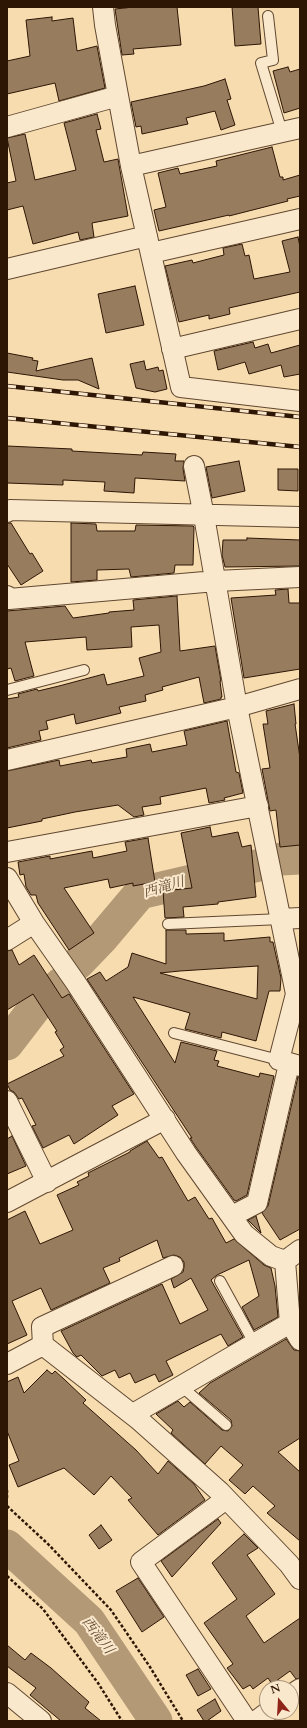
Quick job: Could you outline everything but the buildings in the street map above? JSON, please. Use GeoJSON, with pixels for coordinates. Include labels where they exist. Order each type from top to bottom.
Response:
{"type":"FeatureCollection","features":[{"type":"Feature","properties":{"kind":"street"},"geometry":{"type":"LineString","coordinates":[[103,7],[131,166],[181,387],[300,401]]}},
{"type":"Feature","properties":{"kind":"street"},"geometry":{"type":"LineString","coordinates":[[7,127],[118,96]]}},
{"type":"Feature","properties":{"kind":"street"},"geometry":{"type":"LineString","coordinates":[[131,166],[291,130]]}},
{"type":"Feature","properties":{"kind":"street"},"geometry":{"type":"LineString","coordinates":[[7,269],[300,219]]}},
{"type":"Feature","properties":{"kind":"street"},"geometry":{"type":"LineString","coordinates":[[172,348],[300,319]]}},
{"type":"Feature","properties":{"kind":"street"},"geometry":{"type":"LineString","coordinates":[[194,466],[216,581],[237,707],[258,806],[291,919],[298,996],[290,1063],[257,1204],[232,1216]]}},
{"type":"Feature","properties":{"kind":"street"},"geometry":{"type":"LineString","coordinates":[[7,512],[10,510],[300,518]]}},
{"type":"Feature","properties":{"kind":"street"},"geometry":{"type":"LineString","coordinates":[[7,596],[9,599],[216,581],[300,577]]}},
{"type":"Feature","properties":{"kind":"street"},"geometry":{"type":"LineString","coordinates":[[7,760],[237,707],[300,689]]}},
{"type":"Feature","properties":{"kind":"street"},"geometry":{"type":"LineString","coordinates":[[7,852],[258,806]]}},
{"type":"Feature","properties":{"kind":"street"},"geometry":{"type":"LineString","coordinates":[[7,878],[34,924],[76,983],[186,1153],[244,1234],[271,1256],[292,1256],[290,1323],[300,1340]]}},
{"type":"Feature","properties":{"kind":"street"},"geometry":{"type":"LineString","coordinates":[[7,940],[34,924]]}},
{"type":"Feature","properties":{"kind":"street"},"geometry":{"type":"LineString","coordinates":[[7,1101],[47,1182]]}},
{"type":"Feature","properties":{"kind":"street"},"geometry":{"type":"LineString","coordinates":[[7,1202],[165,1119]]}},
{"type":"Feature","properties":{"kind":"street"},"geometry":{"type":"LineString","coordinates":[[173,1266],[42,1327],[43,1345],[132,1414],[226,1499],[289,1564],[300,1579]]}},
{"type":"Feature","properties":{"kind":"street"},"geometry":{"type":"LineString","coordinates":[[132,1414],[290,1323]]}},
{"type":"Feature","properties":{"kind":"street"},"geometry":{"type":"LineString","coordinates":[[7,1364],[43,1345]]}},
{"type":"Feature","properties":{"kind":"street"},"geometry":{"type":"LineString","coordinates":[[226,1499],[141,1562],[247,1721]]}},
{"type":"Feature","properties":{"kind":"street"},"geometry":{"type":"LineString","coordinates":[[7,1693],[41,1721]]}},
{"type":"Feature","properties":{"kind":"lane"},"geometry":{"type":"LineString","coordinates":[[268,16],[273,60],[262,63],[291,130]]}},
{"type":"Feature","properties":{"kind":"lane"},"geometry":{"type":"LineString","coordinates":[[7,690],[84,670]]}},
{"type":"Feature","properties":{"kind":"lane"},"geometry":{"type":"LineString","coordinates":[[168,924],[291,919]]}},
{"type":"Feature","properties":{"kind":"lane"},"geometry":{"type":"LineString","coordinates":[[174,1033],[290,1063]]}},
{"type":"Feature","properties":{"kind":"lane"},"geometry":{"type":"LineString","coordinates":[[220,1281],[254,1343]]}},
{"type":"Feature","properties":{"kind":"lane"},"geometry":{"type":"LineString","coordinates":[[181,1386],[226,1425]]}},
{"type":"Feature","properties":{"kind":"path"},"geometry":{"type":"LineString","coordinates":[[7,1490],[7,1500]]}},
{"type":"Feature","properties":{"kind":"path"},"geometry":{"type":"LineString","coordinates":[[7,1506],[48,1544],[111,1610],[150,1666],[183,1721]]}},
{"type":"Feature","properties":{"kind":"path"},"geometry":{"type":"LineString","coordinates":[[7,1576],[43,1610],[98,1683],[122,1721]]}},
{"type":"Feature","properties":{"kind":"waterway","name":"西滝川"},"geometry":{"type":"LineString","coordinates":[[281,859],[300,858]]}},
{"type":"Feature","properties":{"kind":"waterway","name":"西滝川"},"geometry":{"type":"LineString","coordinates":[[78,963],[102,938],[140,893],[255,866]]}},
{"type":"Feature","properties":{"kind":"waterway","name":"西滝川"},"geometry":{"type":"LineString","coordinates":[[7,1044],[37,1005],[62,983]]}},
{"type":"Feature","properties":{"kind":"waterway","name":"西滝川"},"geometry":{"type":"LineString","coordinates":[[7,1546],[89,1621],[156,1721]]}},
{"type":"Feature","properties":{"kind":"railway"},"geometry":{"type":"LineString","coordinates":[[7,386],[300,417]]}},
{"type":"Feature","properties":{"kind":"railway"},"geometry":{"type":"LineString","coordinates":[[7,418],[300,447]]}}]}
